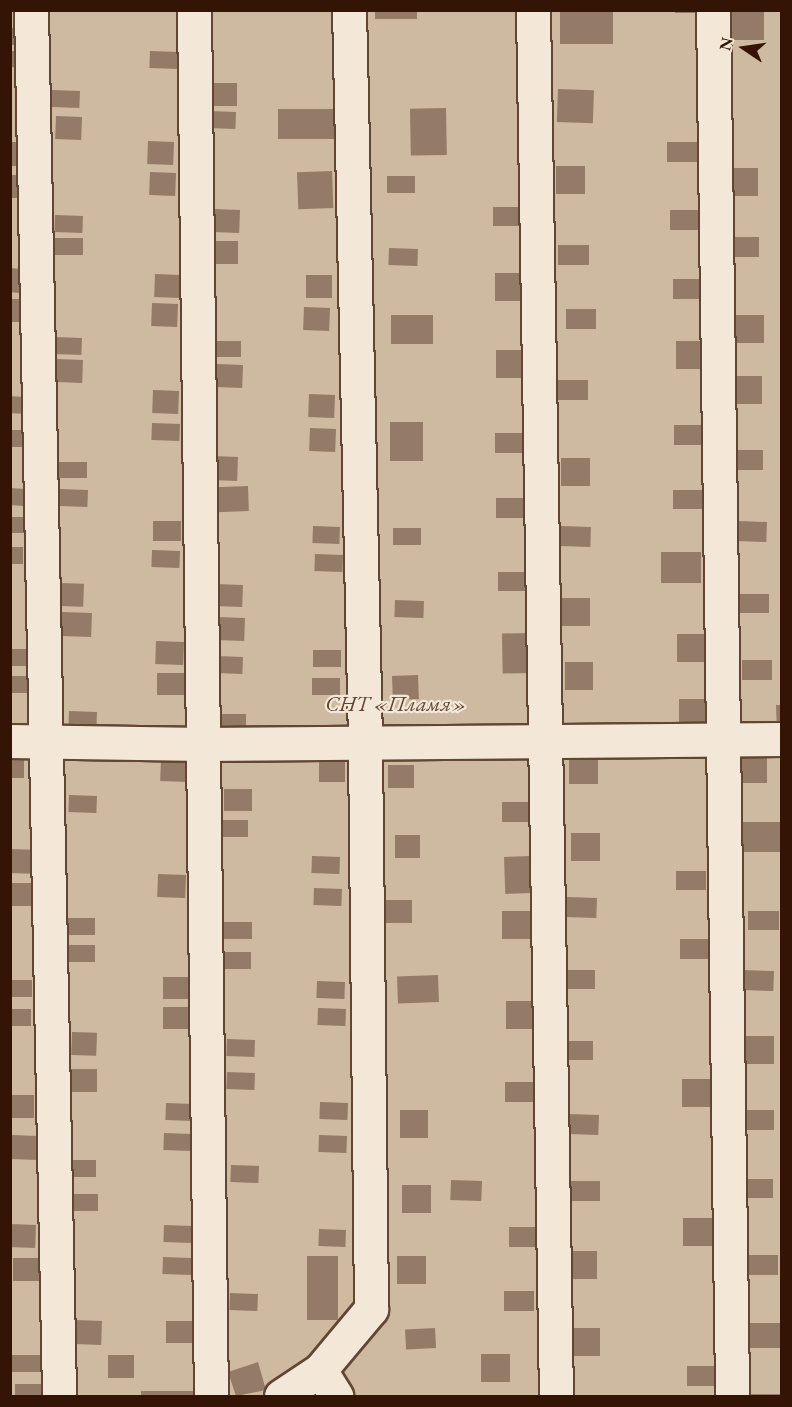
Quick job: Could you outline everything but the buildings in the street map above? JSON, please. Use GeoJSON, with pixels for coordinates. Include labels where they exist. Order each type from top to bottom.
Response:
{"type":"FeatureCollection","features":[{"type":"Feature","properties":{"kind":"street"},"geometry":{"type":"LineString","coordinates":[[31,10],[59,1396]]}},
{"type":"Feature","properties":{"kind":"street"},"geometry":{"type":"LineString","coordinates":[[194,10],[212,1396]]}},
{"type":"Feature","properties":{"kind":"street"},"geometry":{"type":"LineString","coordinates":[[281,1396],[328,1383],[371,1310],[365,741],[349,10]]}},
{"type":"Feature","properties":{"kind":"street"},"geometry":{"type":"LineString","coordinates":[[534,10],[543,742],[556,1396]]}},
{"type":"Feature","properties":{"kind":"street"},"geometry":{"type":"LineString","coordinates":[[713,10],[721,738],[732,1396]]}},
{"type":"Feature","properties":{"kind":"street"},"geometry":{"type":"LineString","coordinates":[[10,741],[203,744],[782,739]]}},
{"type":"Feature","properties":{"kind":"green space","name":"СНТ «Пламя»"},"geometry":{"type":"Polygon","coordinates":[[[11,11],[781,11],[781,1396],[11,1396],[11,11]]]}}]}
